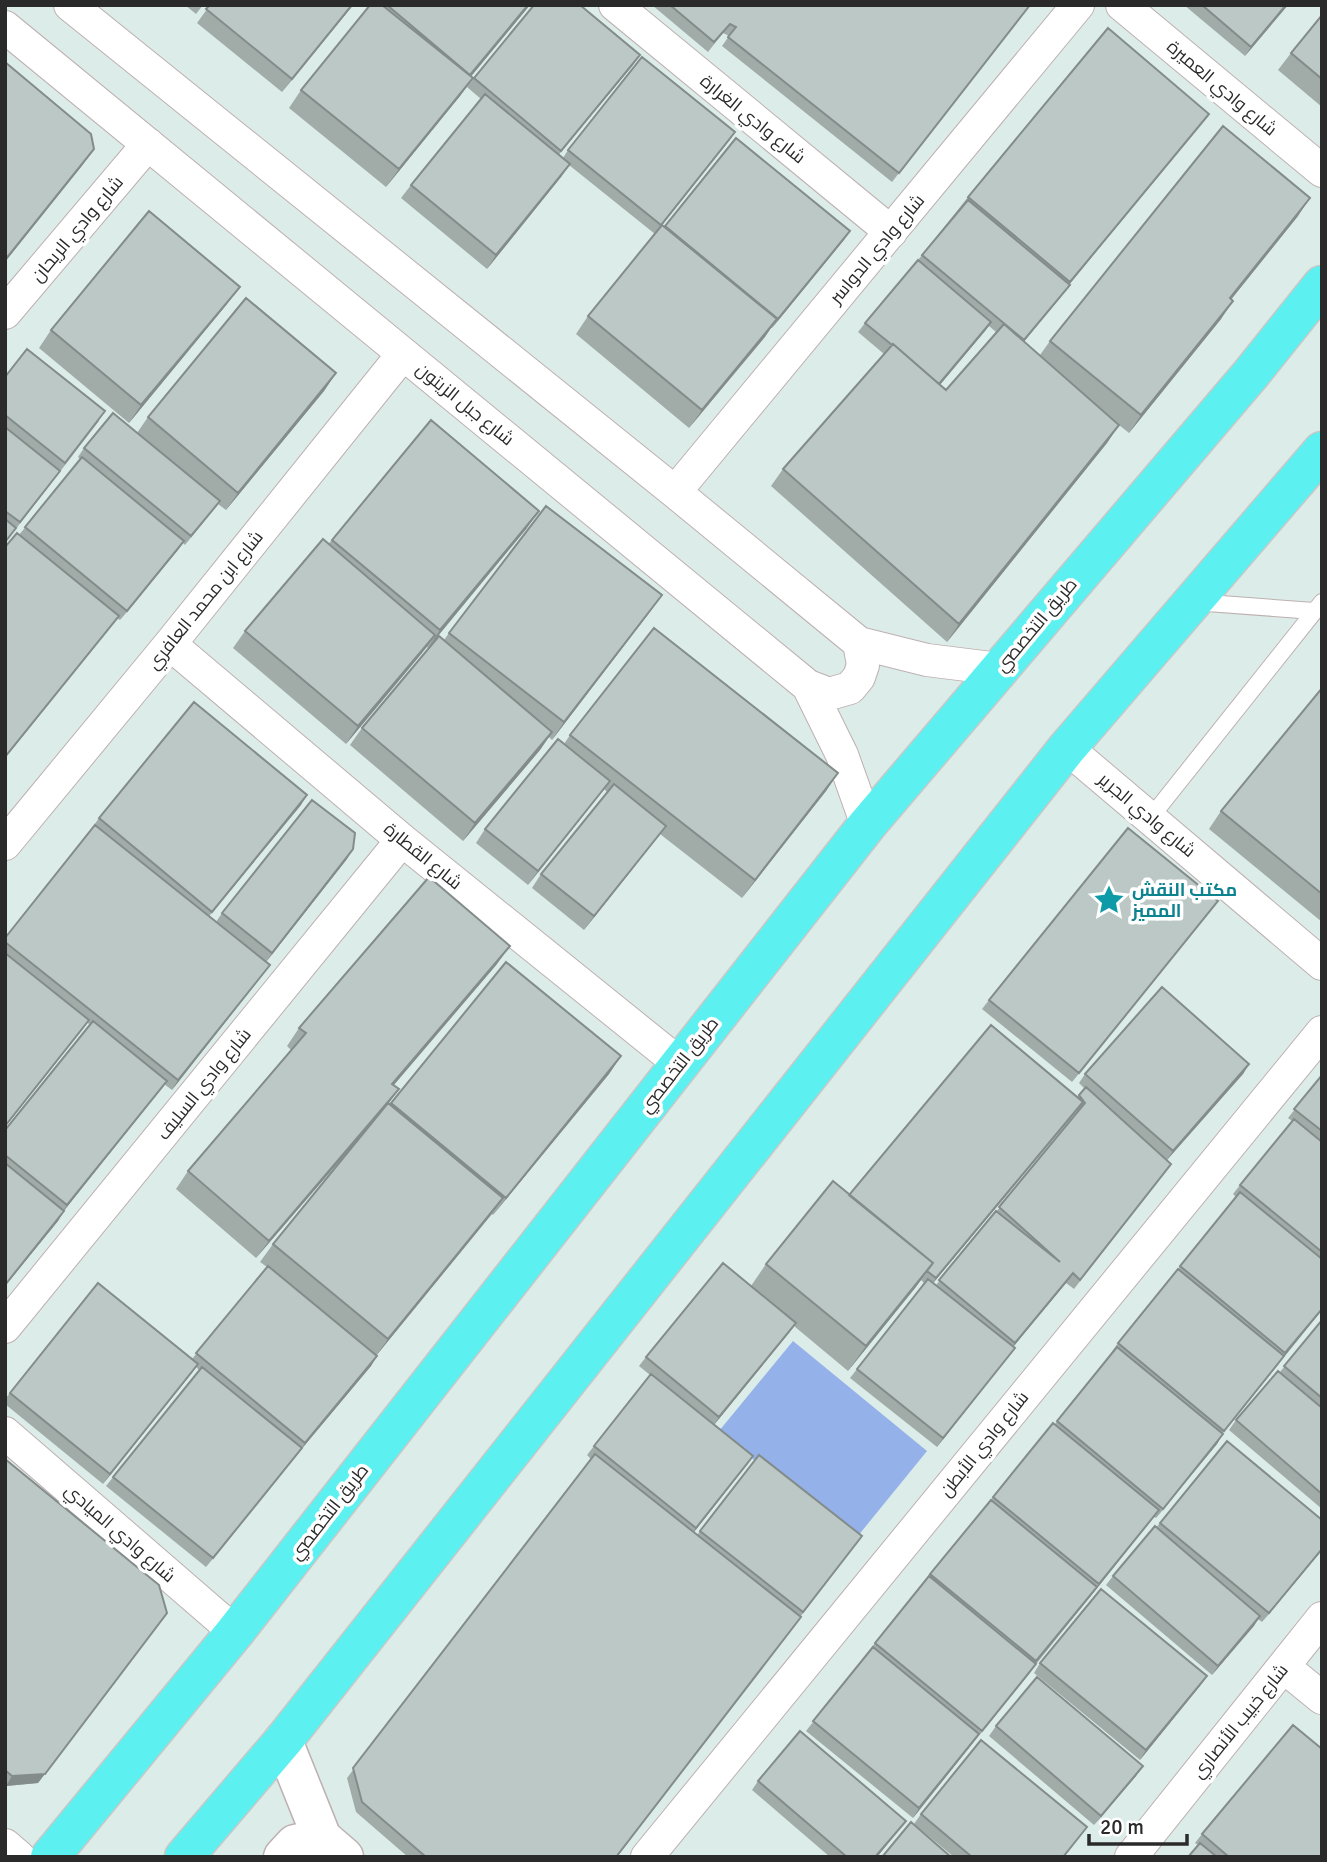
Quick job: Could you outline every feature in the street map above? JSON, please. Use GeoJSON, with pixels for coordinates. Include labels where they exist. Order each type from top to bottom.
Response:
{"type":"FeatureCollection","features":[{"type":"Feature","properties":{"kind":"main road","name":"طريق التخصصي"},"geometry":{"type":"LineString","coordinates":[[50,1857],[235,1632],[867,825],[1250,375],[1322,285]]}},
{"type":"Feature","properties":{"kind":"main road"},"geometry":{"type":"LineString","coordinates":[[184,1857],[283,1741],[1067,748],[1191,602],[1318,464]]}},
{"type":"Feature","properties":{"kind":"street"},"geometry":{"type":"LineString","coordinates":[[70,5],[859,643],[927,660],[999,669]]}},
{"type":"Feature","properties":{"kind":"street","name":"شارع وادي الغرارة"},"geometry":{"type":"LineString","coordinates":[[615,5],[891,232]]}},
{"type":"Feature","properties":{"kind":"street","name":"شارع وادي الدواسر"},"geometry":{"type":"LineString","coordinates":[[675,492],[1078,5]]}},
{"type":"Feature","properties":{"kind":"street","name":"شارع وادي العميرة"},"geometry":{"type":"LineString","coordinates":[[1122,5],[1322,171]]}},
{"type":"Feature","properties":{"kind":"street","name":"شارع جبل الزيتون"},"geometry":{"type":"LineString","coordinates":[[5,27],[808,686],[842,755],[867,825]]}},
{"type":"Feature","properties":{"kind":"street","name":"شارع وادي الريحان"},"geometry":{"type":"LineString","coordinates":[[5,313],[148,144]]}},
{"type":"Feature","properties":{"kind":"street","name":"شارع ابن محمد العافري"},"geometry":{"type":"LineString","coordinates":[[5,844],[403,354]]}},
{"type":"Feature","properties":{"kind":"street"},"geometry":{"type":"LineString","coordinates":[[808,686],[829,694],[850,688],[859,677],[863,665],[859,643]]}},
{"type":"Feature","properties":{"kind":"street","name":"شارع القطارة"},"geometry":{"type":"LineString","coordinates":[[170,644],[402,840],[680,1064]]}},
{"type":"Feature","properties":{"kind":"street","name":"شارع وادي الجرير"},"geometry":{"type":"LineString","coordinates":[[1067,748],[1322,964]]}},
{"type":"Feature","properties":{"kind":"street","name":"شارع وادي السليف"},"geometry":{"type":"LineString","coordinates":[[5,1328],[402,840]]}},
{"type":"Feature","properties":{"kind":"street","name":"شارع وادي الأبطن"},"geometry":{"type":"LineString","coordinates":[[647,1857],[1322,1032]]}},
{"type":"Feature","properties":{"kind":"street","name":"شارع وادي الميادي"},"geometry":{"type":"LineString","coordinates":[[5,1433],[235,1632]]}},
{"type":"Feature","properties":{"kind":"street","name":"شارع خبيب الأنصاري"},"geometry":{"type":"LineString","coordinates":[[1131,1857],[1322,1618]]}},
{"type":"Feature","properties":{"kind":"street"},"geometry":{"type":"LineString","coordinates":[[1284,1667],[1322,1698]]}},
{"type":"Feature","properties":{"kind":"street"},"geometry":{"type":"LineString","coordinates":[[283,1741],[333,1847],[295,1844],[283,1857]]}},
{"type":"Feature","properties":{"kind":"street"},"geometry":{"type":"LineString","coordinates":[[5,1845],[19,1857]]}},
{"type":"Feature","properties":{"kind":"lane"},"geometry":{"type":"LineString","coordinates":[[1191,602],[1318,606]]}},
{"type":"Feature","properties":{"kind":"lane"},"geometry":{"type":"LineString","coordinates":[[1151,817],[1318,606]]}},
{"type":"Feature","properties":{"kind":"shaded area"},"geometry":{"type":"Polygon","coordinates":[[[793,1341],[927,1451],[853,1542],[719,1431],[793,1341]]]}},
{"type":"Feature","properties":{"kind":"building"},"geometry":{"type":"Polygon","coordinates":[[[210,5],[352,5],[292,79],[206,9],[210,5]]]}},
{"type":"Feature","properties":{"kind":"building"},"geometry":{"type":"Polygon","coordinates":[[[370,5],[382,5],[473,78],[399,169],[301,90],[370,5]]]}},
{"type":"Feature","properties":{"kind":"building"},"geometry":{"type":"Polygon","coordinates":[[[387,5],[528,5],[470,75],[387,5]]]}},
{"type":"Feature","properties":{"kind":"building"},"geometry":{"type":"Polygon","coordinates":[[[534,5],[580,5],[640,55],[561,151],[474,78],[534,5]]]}},
{"type":"Feature","properties":{"kind":"building"},"geometry":{"type":"Polygon","coordinates":[[[670,5],[1030,5],[899,173],[728,37],[736,27],[730,24],[714,42],[670,5]]]}},
{"type":"Feature","properties":{"kind":"building"},"geometry":{"type":"Polygon","coordinates":[[[1202,5],[1286,5],[1251,47],[1202,5]]]}},
{"type":"Feature","properties":{"kind":"building"},"geometry":{"type":"Polygon","coordinates":[[[1322,15],[1322,79],[1291,53],[1322,15]]]}},
{"type":"Feature","properties":{"kind":"building"},"geometry":{"type":"Polygon","coordinates":[[[1108,28],[1209,114],[1070,282],[968,197],[1108,28]]]}},
{"type":"Feature","properties":{"kind":"building"},"geometry":{"type":"Polygon","coordinates":[[[642,57],[735,132],[661,225],[568,150],[642,57]]]}},
{"type":"Feature","properties":{"kind":"building"},"geometry":{"type":"Polygon","coordinates":[[[5,62],[91,134],[94,149],[5,260],[5,62]]]}},
{"type":"Feature","properties":{"kind":"building"},"geometry":{"type":"Polygon","coordinates":[[[485,94],[570,164],[496,255],[411,185],[485,94]]]}},
{"type":"Feature","properties":{"kind":"building"},"geometry":{"type":"Polygon","coordinates":[[[1223,126],[1310,198],[1230,298],[1233,301],[1141,415],[1050,341],[1223,126]]]}},
{"type":"Feature","properties":{"kind":"building"},"geometry":{"type":"Polygon","coordinates":[[[736,138],[850,231],[778,319],[665,226],[736,138]]]}},
{"type":"Feature","properties":{"kind":"building"},"geometry":{"type":"Polygon","coordinates":[[[968,200],[1070,285],[1024,340],[922,255],[968,200]]]}},
{"type":"Feature","properties":{"kind":"building"},"geometry":{"type":"Polygon","coordinates":[[[149,211],[240,287],[141,405],[51,330],[149,211]]]}},
{"type":"Feature","properties":{"kind":"building"},"geometry":{"type":"Polygon","coordinates":[[[662,225],[777,319],[702,410],[588,316],[662,225]]]}},
{"type":"Feature","properties":{"kind":"building"},"geometry":{"type":"Polygon","coordinates":[[[918,260],[991,322],[939,384],[865,323],[918,260]]]}},
{"type":"Feature","properties":{"kind":"building"},"geometry":{"type":"Polygon","coordinates":[[[246,298],[336,373],[238,493],[148,417],[246,298]]]}},
{"type":"Feature","properties":{"kind":"building"},"geometry":{"type":"Polygon","coordinates":[[[1004,324],[1119,425],[959,624],[783,469],[893,344],[946,390],[1004,324]]]}},
{"type":"Feature","properties":{"kind":"building"},"geometry":{"type":"Polygon","coordinates":[[[27,349],[105,411],[65,463],[5,415],[5,377],[27,349]]]}},
{"type":"Feature","properties":{"kind":"building"},"geometry":{"type":"Polygon","coordinates":[[[113,413],[220,501],[191,536],[84,448],[113,413]]]}},
{"type":"Feature","properties":{"kind":"building"},"geometry":{"type":"Polygon","coordinates":[[[431,420],[539,511],[440,630],[332,540],[431,420]]]}},
{"type":"Feature","properties":{"kind":"building"},"geometry":{"type":"Polygon","coordinates":[[[5,427],[60,471],[20,522],[5,511],[5,427]]]}},
{"type":"Feature","properties":{"kind":"building"},"geometry":{"type":"Polygon","coordinates":[[[82,457],[184,541],[127,611],[25,527],[82,457]]]}},
{"type":"Feature","properties":{"kind":"building"},"geometry":{"type":"Polygon","coordinates":[[[546,506],[662,595],[564,722],[449,633],[546,506]]]}},
{"type":"Feature","properties":{"kind":"building"},"geometry":{"type":"Polygon","coordinates":[[[5,519],[16,528],[5,542],[5,519]]]}},
{"type":"Feature","properties":{"kind":"building"},"geometry":{"type":"Polygon","coordinates":[[[17,533],[119,616],[5,757],[5,547],[17,533]]]}},
{"type":"Feature","properties":{"kind":"building"},"geometry":{"type":"Polygon","coordinates":[[[323,539],[435,635],[358,726],[245,631],[323,539]]]}},
{"type":"Feature","properties":{"kind":"building"},"geometry":{"type":"Polygon","coordinates":[[[654,628],[838,773],[755,880],[570,735],[654,628]]]}},
{"type":"Feature","properties":{"kind":"building"},"geometry":{"type":"Polygon","coordinates":[[[439,636],[552,732],[475,823],[362,728],[439,636]]]}},
{"type":"Feature","properties":{"kind":"building"},"geometry":{"type":"Polygon","coordinates":[[[1322,688],[1322,894],[1221,811],[1322,688]]]}},
{"type":"Feature","properties":{"kind":"building"},"geometry":{"type":"Polygon","coordinates":[[[194,702],[307,795],[212,912],[99,818],[194,702]]]}},
{"type":"Feature","properties":{"kind":"building"},"geometry":{"type":"Polygon","coordinates":[[[558,739],[610,781],[538,871],[485,829],[558,739]]]}},
{"type":"Feature","properties":{"kind":"building"},"geometry":{"type":"Polygon","coordinates":[[[614,784],[666,826],[594,916],[541,874],[614,784]]]}},
{"type":"Feature","properties":{"kind":"building"},"geometry":{"type":"Polygon","coordinates":[[[312,800],[355,833],[353,849],[272,953],[222,913],[312,800]]]}},
{"type":"Feature","properties":{"kind":"building"},"geometry":{"type":"Polygon","coordinates":[[[95,825],[270,965],[178,1080],[5,942],[5,938],[95,825]]]}},
{"type":"Feature","properties":{"kind":"building"},"geometry":{"type":"Polygon","coordinates":[[[1128,828],[1218,901],[1079,1073],[989,1000],[1128,828]]]}},
{"type":"Feature","properties":{"kind":"building"},"geometry":{"type":"Polygon","coordinates":[[[429,877],[510,946],[392,1084],[399,1089],[269,1241],[188,1171],[306,1033],[299,1028],[429,877]]]}},
{"type":"Feature","properties":{"kind":"building"},"geometry":{"type":"Polygon","coordinates":[[[5,953],[89,1020],[5,1126],[5,953]]]}},
{"type":"Feature","properties":{"kind":"building"},"geometry":{"type":"Polygon","coordinates":[[[506,962],[621,1056],[506,1198],[391,1103],[506,962]]]}},
{"type":"Feature","properties":{"kind":"building"},"geometry":{"type":"Polygon","coordinates":[[[1162,987],[1249,1064],[1173,1151],[1085,1074],[1162,987]]]}},
{"type":"Feature","properties":{"kind":"building"},"geometry":{"type":"Polygon","coordinates":[[[93,1021],[167,1081],[67,1205],[5,1155],[5,1130],[93,1021]]]}},
{"type":"Feature","properties":{"kind":"building"},"geometry":{"type":"Polygon","coordinates":[[[991,1025],[1083,1102],[936,1278],[927,1271],[933,1263],[849,1195],[991,1025]]]}},
{"type":"Feature","properties":{"kind":"building"},"geometry":{"type":"Polygon","coordinates":[[[1322,1075],[1322,1131],[1294,1109],[1322,1075]]]}},
{"type":"Feature","properties":{"kind":"building"},"geometry":{"type":"Polygon","coordinates":[[[1086,1087],[1171,1164],[1080,1280],[1073,1273],[1015,1343],[939,1280],[996,1211],[1060,1262],[999,1207],[1085,1103],[1079,1095],[1086,1087]]]}},
{"type":"Feature","properties":{"kind":"building"},"geometry":{"type":"Polygon","coordinates":[[[388,1103],[503,1198],[388,1339],[273,1244],[388,1103]]]}},
{"type":"Feature","properties":{"kind":"building"},"geometry":{"type":"Polygon","coordinates":[[[1294,1119],[1322,1142],[1322,1252],[1240,1185],[1294,1119]]]}},
{"type":"Feature","properties":{"kind":"building"},"geometry":{"type":"Polygon","coordinates":[[[5,1163],[64,1211],[5,1285],[5,1163]]]}},
{"type":"Feature","properties":{"kind":"building"},"geometry":{"type":"Polygon","coordinates":[[[833,1181],[933,1263],[866,1346],[766,1264],[833,1181]]]}},
{"type":"Feature","properties":{"kind":"building"},"geometry":{"type":"Polygon","coordinates":[[[1240,1192],[1322,1259],[1322,1309],[1285,1353],[1180,1266],[1240,1192]]]}},
{"type":"Feature","properties":{"kind":"building"},"geometry":{"type":"Polygon","coordinates":[[[723,1263],[796,1323],[719,1417],[646,1357],[723,1263]]]}},
{"type":"Feature","properties":{"kind":"building"},"geometry":{"type":"Polygon","coordinates":[[[268,1266],[377,1356],[305,1443],[196,1353],[268,1266]]]}},
{"type":"Feature","properties":{"kind":"building"},"geometry":{"type":"Polygon","coordinates":[[[1178,1269],[1284,1356],[1224,1431],[1118,1343],[1178,1269]]]}},
{"type":"Feature","properties":{"kind":"building"},"geometry":{"type":"Polygon","coordinates":[[[928,1279],[1015,1348],[943,1438],[857,1369],[928,1279]]]}},
{"type":"Feature","properties":{"kind":"building"},"geometry":{"type":"Polygon","coordinates":[[[98,1283],[198,1364],[110,1474],[10,1393],[98,1283]]]}},
{"type":"Feature","properties":{"kind":"building"},"geometry":{"type":"Polygon","coordinates":[[[1322,1320],[1322,1398],[1284,1366],[1322,1320]]]}},
{"type":"Feature","properties":{"kind":"building"},"geometry":{"type":"Polygon","coordinates":[[[1117,1347],[1223,1434],[1163,1509],[1057,1421],[1117,1347]]]}},
{"type":"Feature","properties":{"kind":"building"},"geometry":{"type":"Polygon","coordinates":[[[202,1367],[302,1448],[213,1558],[113,1477],[202,1367]]]}},
{"type":"Feature","properties":{"kind":"building"},"geometry":{"type":"Polygon","coordinates":[[[1278,1371],[1322,1408],[1322,1494],[1236,1420],[1278,1371]]]}},
{"type":"Feature","properties":{"kind":"building"},"geometry":{"type":"Polygon","coordinates":[[[651,1374],[753,1456],[696,1528],[594,1446],[651,1374]]]}},
{"type":"Feature","properties":{"kind":"building"},"geometry":{"type":"Polygon","coordinates":[[[1053,1423],[1159,1510],[1099,1584],[993,1497],[1053,1423]]]}},
{"type":"Feature","properties":{"kind":"building"},"geometry":{"type":"Polygon","coordinates":[[[1227,1441],[1322,1520],[1322,1549],[1269,1613],[1160,1523],[1227,1441]]]}},
{"type":"Feature","properties":{"kind":"building"},"geometry":{"type":"Polygon","coordinates":[[[595,1454],[801,1617],[616,1857],[426,1857],[362,1802],[353,1768],[595,1454]]]}},
{"type":"Feature","properties":{"kind":"building"},"geometry":{"type":"Polygon","coordinates":[[[759,1455],[862,1536],[803,1612],[700,1531],[759,1455]]]}},
{"type":"Feature","properties":{"kind":"building"},"geometry":{"type":"Polygon","coordinates":[[[5,1459],[159,1585],[167,1613],[45,1774],[12,1776],[5,1770],[5,1459]]]}},
{"type":"Feature","properties":{"kind":"building"},"geometry":{"type":"Polygon","coordinates":[[[991,1500],[1097,1587],[1036,1661],[930,1574],[991,1500]]]}},
{"type":"Feature","properties":{"kind":"building"},"geometry":{"type":"Polygon","coordinates":[[[1155,1526],[1260,1616],[1218,1666],[1113,1576],[1155,1526]]]}},
{"type":"Feature","properties":{"kind":"building"},"geometry":{"type":"Polygon","coordinates":[[[929,1576],[1036,1664],[982,1731],[875,1643],[929,1576]]]}},
{"type":"Feature","properties":{"kind":"building"},"geometry":{"type":"Polygon","coordinates":[[[1101,1589],[1207,1676],[1146,1750],[1040,1663],[1101,1589]]]}},
{"type":"Feature","properties":{"kind":"building"},"geometry":{"type":"Polygon","coordinates":[[[873,1647],[979,1734],[919,1808],[813,1721],[873,1647]]]}},
{"type":"Feature","properties":{"kind":"building"},"geometry":{"type":"Polygon","coordinates":[[[1037,1677],[1143,1766],[1101,1816],[996,1726],[1037,1677]]]}},
{"type":"Feature","properties":{"kind":"building"},"geometry":{"type":"Polygon","coordinates":[[[1293,1725],[1322,1749],[1322,1857],[1229,1857],[1202,1834],[1293,1725]]]}},
{"type":"Feature","properties":{"kind":"building"},"geometry":{"type":"Polygon","coordinates":[[[800,1731],[906,1821],[875,1857],[847,1857],[758,1781],[800,1731]]]}},
{"type":"Feature","properties":{"kind":"building"},"geometry":{"type":"Polygon","coordinates":[[[981,1740],[1087,1827],[1063,1857],[972,1857],[921,1814],[981,1740]]]}},
{"type":"Feature","properties":{"kind":"building"},"geometry":{"type":"Polygon","coordinates":[[[911,1822],[951,1857],[882,1857],[911,1822]]]}},
{"type":"Feature","properties":{"kind":"building"},"geometry":{"type":"Polygon","coordinates":[[[1200,1843],[1217,1857],[1188,1857],[1200,1843]]]}},
{"type":"Feature","properties":{"kind":"place","name":"مكتب النقش المميز"},"geometry":{"type":"Point","coordinates":[1109,900]}}]}
